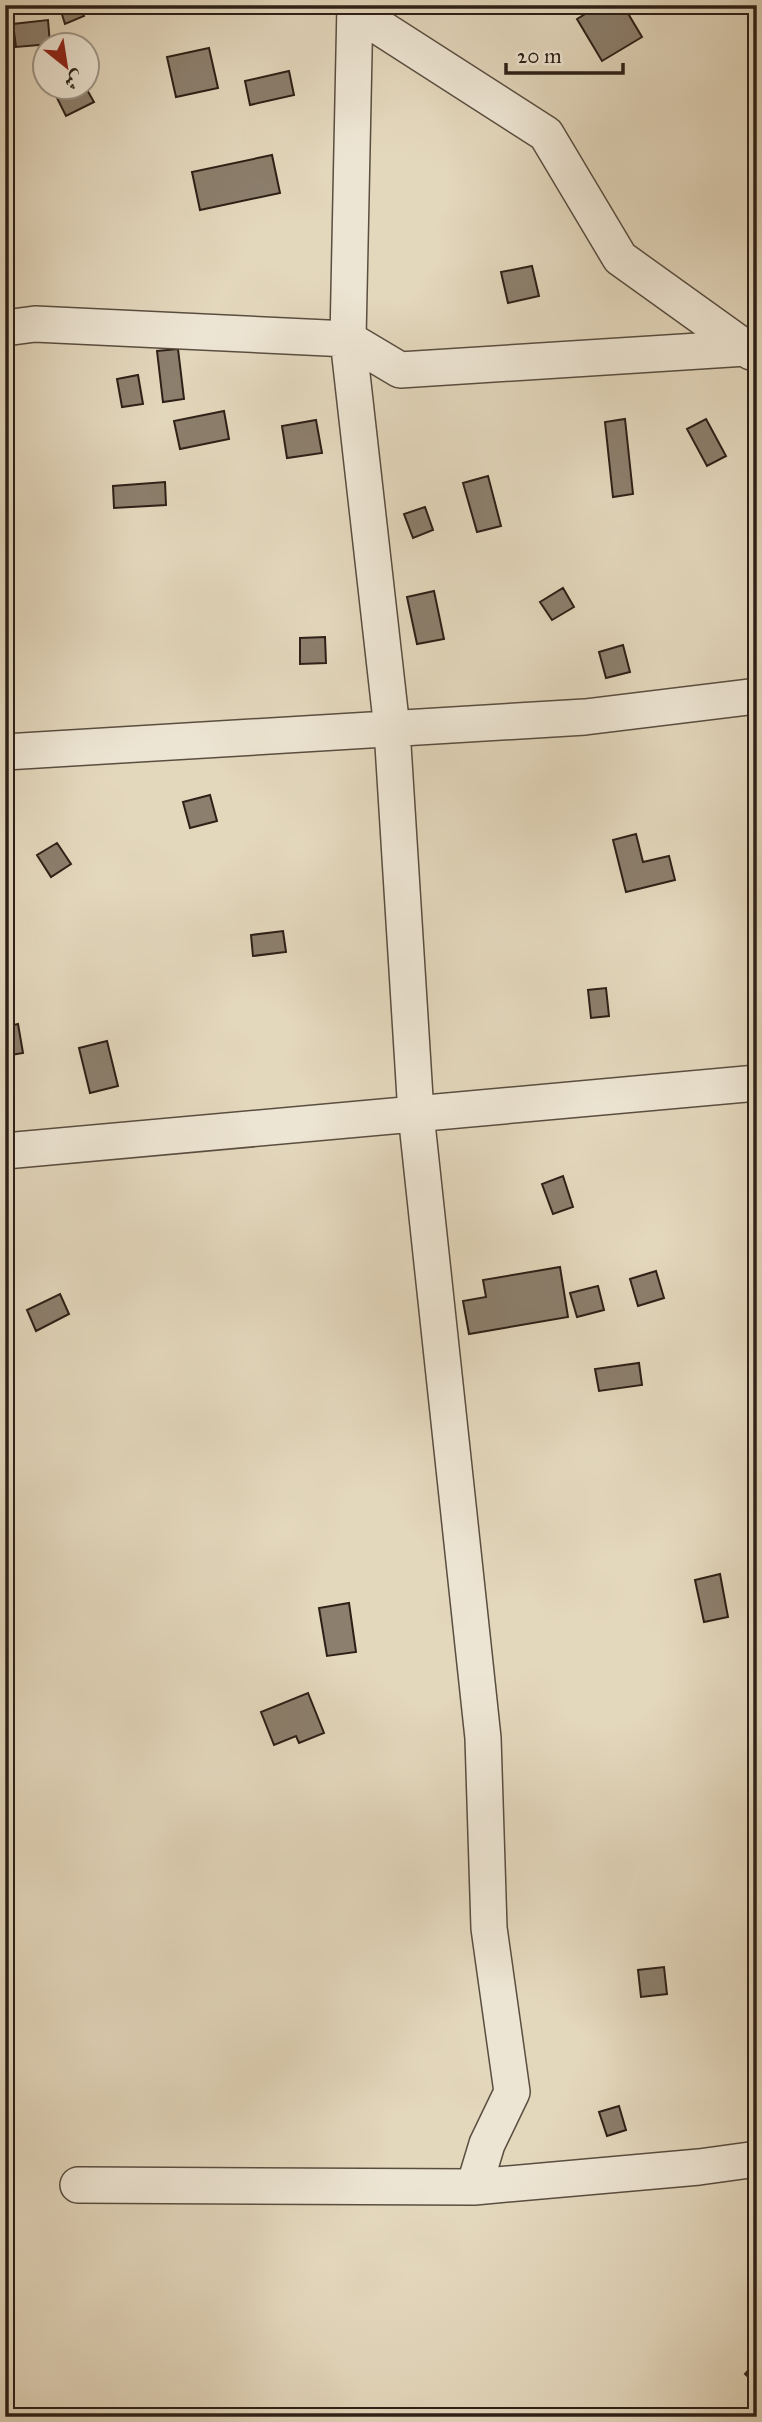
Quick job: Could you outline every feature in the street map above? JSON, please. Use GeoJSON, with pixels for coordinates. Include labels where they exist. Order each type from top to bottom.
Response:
{"type":"FeatureCollection","features":[{"type":"Feature","properties":{"kind":"street"},"geometry":{"type":"LineString","coordinates":[[356,9],[348,339],[392,729],[416,1114],[483,1738],[489,1928],[512,2092],[487,2144],[474,2187]]}},
{"type":"Feature","properties":{"kind":"street"},"geometry":{"type":"LineString","coordinates":[[356,9],[546,134],[620,258],[751,352]]}},
{"type":"Feature","properties":{"kind":"street"},"geometry":{"type":"LineString","coordinates":[[5,328],[36,324],[348,339],[400,370],[751,352]]}},
{"type":"Feature","properties":{"kind":"street"},"geometry":{"type":"LineString","coordinates":[[5,752],[584,717],[757,696]]}},
{"type":"Feature","properties":{"kind":"street"},"geometry":{"type":"LineString","coordinates":[[5,1151],[757,1083]]}},
{"type":"Feature","properties":{"kind":"street"},"geometry":{"type":"LineString","coordinates":[[78,2185],[474,2187],[699,2167],[757,2159]]}},
{"type":"Feature","properties":{"kind":"building"},"geometry":{"type":"Polygon","coordinates":[[[59,5],[80,5],[84,16],[65,24],[59,5]]]}},
{"type":"Feature","properties":{"kind":"building"},"geometry":{"type":"Polygon","coordinates":[[[600,5],[623,5],[642,37],[602,61],[577,19],[600,5]]]}},
{"type":"Feature","properties":{"kind":"building"},"geometry":{"type":"Polygon","coordinates":[[[48,20],[49,32],[32,32],[32,46],[16,47],[13,24],[48,20]]]}},
{"type":"Feature","properties":{"kind":"building"},"geometry":{"type":"Polygon","coordinates":[[[209,48],[218,88],[176,97],[167,57],[209,48]]]}},
{"type":"Feature","properties":{"kind":"building"},"geometry":{"type":"Polygon","coordinates":[[[289,71],[294,95],[250,105],[245,81],[289,71]]]}},
{"type":"Feature","properties":{"kind":"building"},"geometry":{"type":"Polygon","coordinates":[[[59,102],[94,102],[66,116],[59,102]]]}},
{"type":"Feature","properties":{"kind":"building"},"geometry":{"type":"Polygon","coordinates":[[[272,155],[280,193],[200,210],[192,172],[272,155]]]}},
{"type":"Feature","properties":{"kind":"building"},"geometry":{"type":"Polygon","coordinates":[[[532,266],[539,296],[508,303],[501,272],[532,266]]]}},
{"type":"Feature","properties":{"kind":"building"},"geometry":{"type":"Polygon","coordinates":[[[178,349],[184,399],[163,402],[157,351],[178,349]]]}},
{"type":"Feature","properties":{"kind":"building"},"geometry":{"type":"Polygon","coordinates":[[[138,375],[143,404],[122,407],[117,379],[138,375]]]}},
{"type":"Feature","properties":{"kind":"building"},"geometry":{"type":"Polygon","coordinates":[[[224,411],[229,439],[180,449],[174,421],[224,411]]]}},
{"type":"Feature","properties":{"kind":"building"},"geometry":{"type":"Polygon","coordinates":[[[625,419],[633,494],[613,497],[605,422],[625,419]]]}},
{"type":"Feature","properties":{"kind":"building"},"geometry":{"type":"Polygon","coordinates":[[[706,419],[726,456],[707,466],[687,429],[706,419]]]}},
{"type":"Feature","properties":{"kind":"building"},"geometry":{"type":"Polygon","coordinates":[[[316,420],[322,453],[287,458],[282,426],[316,420]]]}},
{"type":"Feature","properties":{"kind":"building"},"geometry":{"type":"Polygon","coordinates":[[[488,476],[501,526],[477,532],[463,483],[488,476]]]}},
{"type":"Feature","properties":{"kind":"building"},"geometry":{"type":"Polygon","coordinates":[[[165,482],[166,505],[114,508],[113,486],[165,482]]]}},
{"type":"Feature","properties":{"kind":"building"},"geometry":{"type":"Polygon","coordinates":[[[425,507],[433,530],[413,538],[404,514],[425,507]]]}},
{"type":"Feature","properties":{"kind":"building"},"geometry":{"type":"Polygon","coordinates":[[[563,588],[574,607],[552,620],[540,602],[563,588]]]}},
{"type":"Feature","properties":{"kind":"building"},"geometry":{"type":"Polygon","coordinates":[[[434,591],[444,639],[417,644],[407,597],[434,591]]]}},
{"type":"Feature","properties":{"kind":"building"},"geometry":{"type":"Polygon","coordinates":[[[325,637],[326,663],[300,664],[300,638],[325,637]]]}},
{"type":"Feature","properties":{"kind":"building"},"geometry":{"type":"Polygon","coordinates":[[[623,645],[630,672],[606,678],[599,652],[623,645]]]}},
{"type":"Feature","properties":{"kind":"building"},"geometry":{"type":"Polygon","coordinates":[[[210,795],[217,821],[190,828],[183,802],[210,795]]]}},
{"type":"Feature","properties":{"kind":"building"},"geometry":{"type":"Polygon","coordinates":[[[636,834],[643,862],[669,856],[675,880],[626,892],[613,840],[636,834]]]}},
{"type":"Feature","properties":{"kind":"building"},"geometry":{"type":"Polygon","coordinates":[[[57,843],[71,864],[51,877],[37,855],[57,843]]]}},
{"type":"Feature","properties":{"kind":"building"},"geometry":{"type":"Polygon","coordinates":[[[283,931],[286,952],[253,956],[251,935],[283,931]]]}},
{"type":"Feature","properties":{"kind":"building"},"geometry":{"type":"Polygon","coordinates":[[[606,988],[609,1016],[591,1018],[588,990],[606,988]]]}},
{"type":"Feature","properties":{"kind":"building"},"geometry":{"type":"Polygon","coordinates":[[[18,1024],[23,1053],[5,1056],[5,1027],[18,1024]]]}},
{"type":"Feature","properties":{"kind":"building"},"geometry":{"type":"Polygon","coordinates":[[[107,1041],[118,1086],[90,1093],[79,1048],[107,1041]]]}},
{"type":"Feature","properties":{"kind":"building"},"geometry":{"type":"Polygon","coordinates":[[[563,1176],[573,1207],[553,1214],[542,1184],[563,1176]]]}},
{"type":"Feature","properties":{"kind":"building"},"geometry":{"type":"Polygon","coordinates":[[[560,1267],[568,1317],[469,1334],[463,1301],[486,1297],[483,1280],[560,1267]]]}},
{"type":"Feature","properties":{"kind":"building"},"geometry":{"type":"Polygon","coordinates":[[[656,1271],[664,1298],[638,1306],[630,1279],[656,1271]]]}},
{"type":"Feature","properties":{"kind":"building"},"geometry":{"type":"Polygon","coordinates":[[[598,1286],[604,1310],[577,1317],[570,1293],[598,1286]]]}},
{"type":"Feature","properties":{"kind":"building"},"geometry":{"type":"Polygon","coordinates":[[[60,1294],[69,1314],[36,1331],[27,1310],[60,1294]]]}},
{"type":"Feature","properties":{"kind":"building"},"geometry":{"type":"Polygon","coordinates":[[[639,1363],[642,1385],[599,1391],[595,1369],[639,1363]]]}},
{"type":"Feature","properties":{"kind":"building"},"geometry":{"type":"Polygon","coordinates":[[[720,1574],[728,1617],[704,1622],[695,1580],[720,1574]]]}},
{"type":"Feature","properties":{"kind":"building"},"geometry":{"type":"Polygon","coordinates":[[[349,1603],[356,1652],[327,1656],[319,1608],[349,1603]]]}},
{"type":"Feature","properties":{"kind":"building"},"geometry":{"type":"Polygon","coordinates":[[[308,1693],[324,1733],[299,1743],[296,1736],[274,1745],[261,1712],[308,1693]]]}},
{"type":"Feature","properties":{"kind":"building"},"geometry":{"type":"Polygon","coordinates":[[[664,1967],[667,1994],[641,1997],[638,1970],[664,1967]]]}},
{"type":"Feature","properties":{"kind":"building"},"geometry":{"type":"Polygon","coordinates":[[[619,2106],[626,2130],[607,2136],[599,2112],[619,2106]]]}},
{"type":"Feature","properties":{"kind":"building"},"geometry":{"type":"Polygon","coordinates":[[[757,2361],[757,2385],[745,2374],[757,2361]]]}}]}
